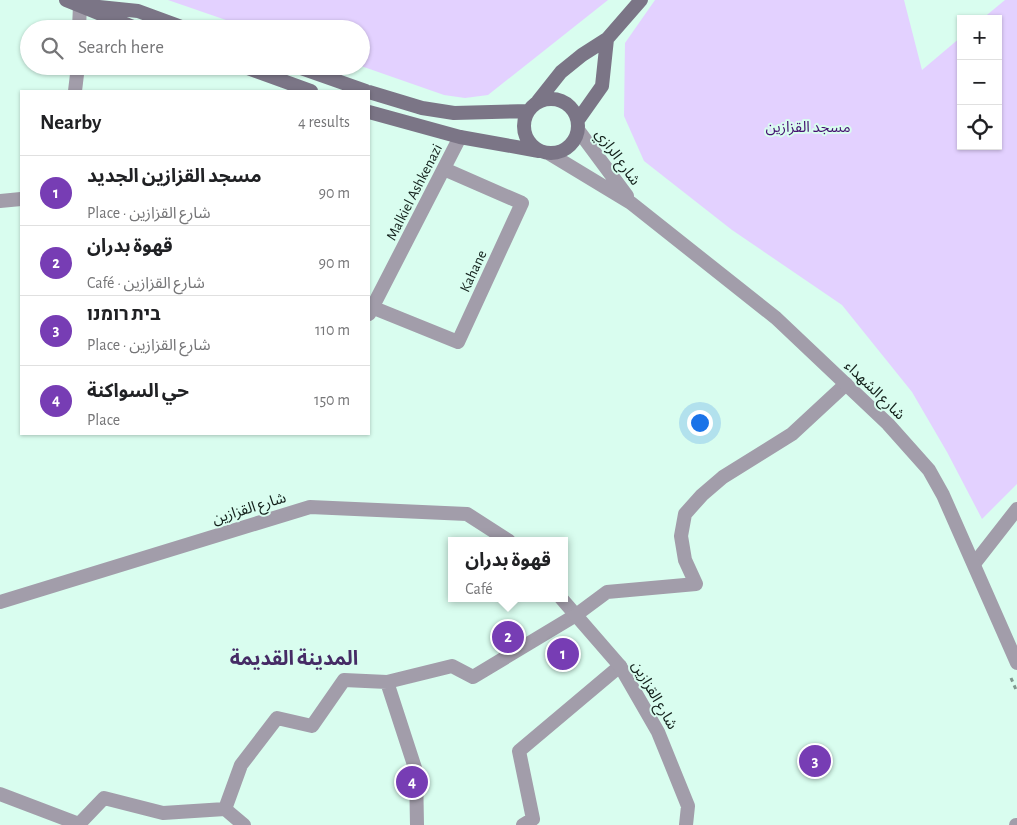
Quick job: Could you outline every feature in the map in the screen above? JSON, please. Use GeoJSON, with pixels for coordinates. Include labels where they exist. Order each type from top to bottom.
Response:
{"type":"FeatureCollection","features":[{"type":"Feature","properties":{"kind":"main road"},"geometry":{"type":"LineString","coordinates":[[66,0],[116,20]]}},
{"type":"Feature","properties":{"kind":"main road"},"geometry":{"type":"LineString","coordinates":[[545,152],[532,146],[526,139],[523,122],[528,111],[561,72],[582,55],[607,39],[641,0]]}},
{"type":"Feature","properties":{"kind":"main road"},"geometry":{"type":"LineString","coordinates":[[80,5],[138,11],[162,20]]}},
{"type":"Feature","properties":{"kind":"main road","name":"شارع الرازي"},"geometry":{"type":"LineString","coordinates":[[578,125],[602,86],[607,39]]}},
{"type":"Feature","properties":{"kind":"main road"},"geometry":{"type":"LineString","coordinates":[[267,75],[308,90]]}},
{"type":"Feature","properties":{"kind":"main road"},"geometry":{"type":"LineString","coordinates":[[320,75],[361,90]]}},
{"type":"Feature","properties":{"kind":"main road"},"geometry":{"type":"LineString","coordinates":[[370,93],[422,108],[454,113],[528,111]]}},
{"type":"Feature","properties":{"kind":"main road"},"geometry":{"type":"LineString","coordinates":[[370,112],[460,137],[545,152],[565,149],[571,144],[578,125],[575,112],[562,101],[555,99],[538,101]]}},
{"type":"Feature","properties":{"kind":"street"},"geometry":{"type":"LineString","coordinates":[[80,5],[80,20]]}},
{"type":"Feature","properties":{"kind":"street"},"geometry":{"type":"LineString","coordinates":[[75,90],[77,75]]}},
{"type":"Feature","properties":{"kind":"street","name":"شارع الرازي"},"geometry":{"type":"LineString","coordinates":[[578,125],[631,203]]}},
{"type":"Feature","properties":{"kind":"street","name":"Malkiel Ashkenazi"},"geometry":{"type":"LineString","coordinates":[[370,309],[460,137]]}},
{"type":"Feature","properties":{"kind":"street"},"geometry":{"type":"LineString","coordinates":[[545,152],[631,203]]}},
{"type":"Feature","properties":{"kind":"street","name":"Kahane"},"geometry":{"type":"LineString","coordinates":[[370,309],[458,342],[522,203],[444,169]]}},
{"type":"Feature","properties":{"kind":"street"},"geometry":{"type":"LineString","coordinates":[[0,201],[20,199]]}},
{"type":"Feature","properties":{"kind":"street","name":"شارع الشهداء"},"geometry":{"type":"LineString","coordinates":[[631,203],[776,318],[888,424],[929,470],[943,495],[1017,663]]}},
{"type":"Feature","properties":{"kind":"street"},"geometry":{"type":"LineString","coordinates":[[225,809],[240,765],[277,718],[312,726],[344,680],[387,682],[452,666],[473,678],[576,616],[607,592],[696,584],[685,560],[681,536],[685,514],[702,494],[723,477],[792,434],[846,384]]}},
{"type":"Feature","properties":{"kind":"street","name":"شارع القزازين"},"geometry":{"type":"LineString","coordinates":[[0,602],[310,507],[467,514],[503,537]]}},
{"type":"Feature","properties":{"kind":"street"},"geometry":{"type":"LineString","coordinates":[[974,564],[1017,509]]}},
{"type":"Feature","properties":{"kind":"street","name":"شارع القزازين"},"geometry":{"type":"LineString","coordinates":[[564,602],[620,666],[658,732],[688,806],[686,825]]}},
{"type":"Feature","properties":{"kind":"street"},"geometry":{"type":"LineString","coordinates":[[523,825],[533,820],[519,751],[620,666]]}},
{"type":"Feature","properties":{"kind":"street"},"geometry":{"type":"LineString","coordinates":[[387,682],[416,771],[417,825]]}},
{"type":"Feature","properties":{"kind":"street"},"geometry":{"type":"LineString","coordinates":[[0,794],[79,824],[104,798],[162,813],[225,809],[244,825]]}},
{"type":"Feature","properties":{"kind":"green space"},"geometry":{"type":"Polygon","coordinates":[[[168,0],[608,0],[488,95],[465,98],[444,95],[370,69],[370,20],[226,20],[168,0]]]}},
{"type":"Feature","properties":{"kind":"green space","name":"مسجد القزازين"},"geometry":{"type":"Polygon","coordinates":[[[655,0],[904,0],[922,70],[957,40],[957,150],[1002,150],[1002,15],[987,15],[1005,0],[1017,0],[1017,484],[982,519],[947,452],[912,392],[842,305],[732,230],[644,161],[624,116],[625,43],[655,0]]]}},
{"type":"Feature","properties":{"kind":"place","name":"قهوة بدران"},"geometry":{"type":"Point","coordinates":[508,637]}},
{"type":"Feature","properties":{"kind":"place","name":"مسجد القزازين الجديد"},"geometry":{"type":"Point","coordinates":[563,654]}},
{"type":"Feature","properties":{"kind":"place","name":"בית רומנו"},"geometry":{"type":"Point","coordinates":[815,761]}},
{"type":"Feature","properties":{"kind":"place","name":"حي السواكنة"},"geometry":{"type":"Point","coordinates":[412,782]}},
{"type":"Feature","properties":{"kind":"district","name":"المدينة القديمة"},"geometry":{"type":"Point","coordinates":[294,658]}}]}
